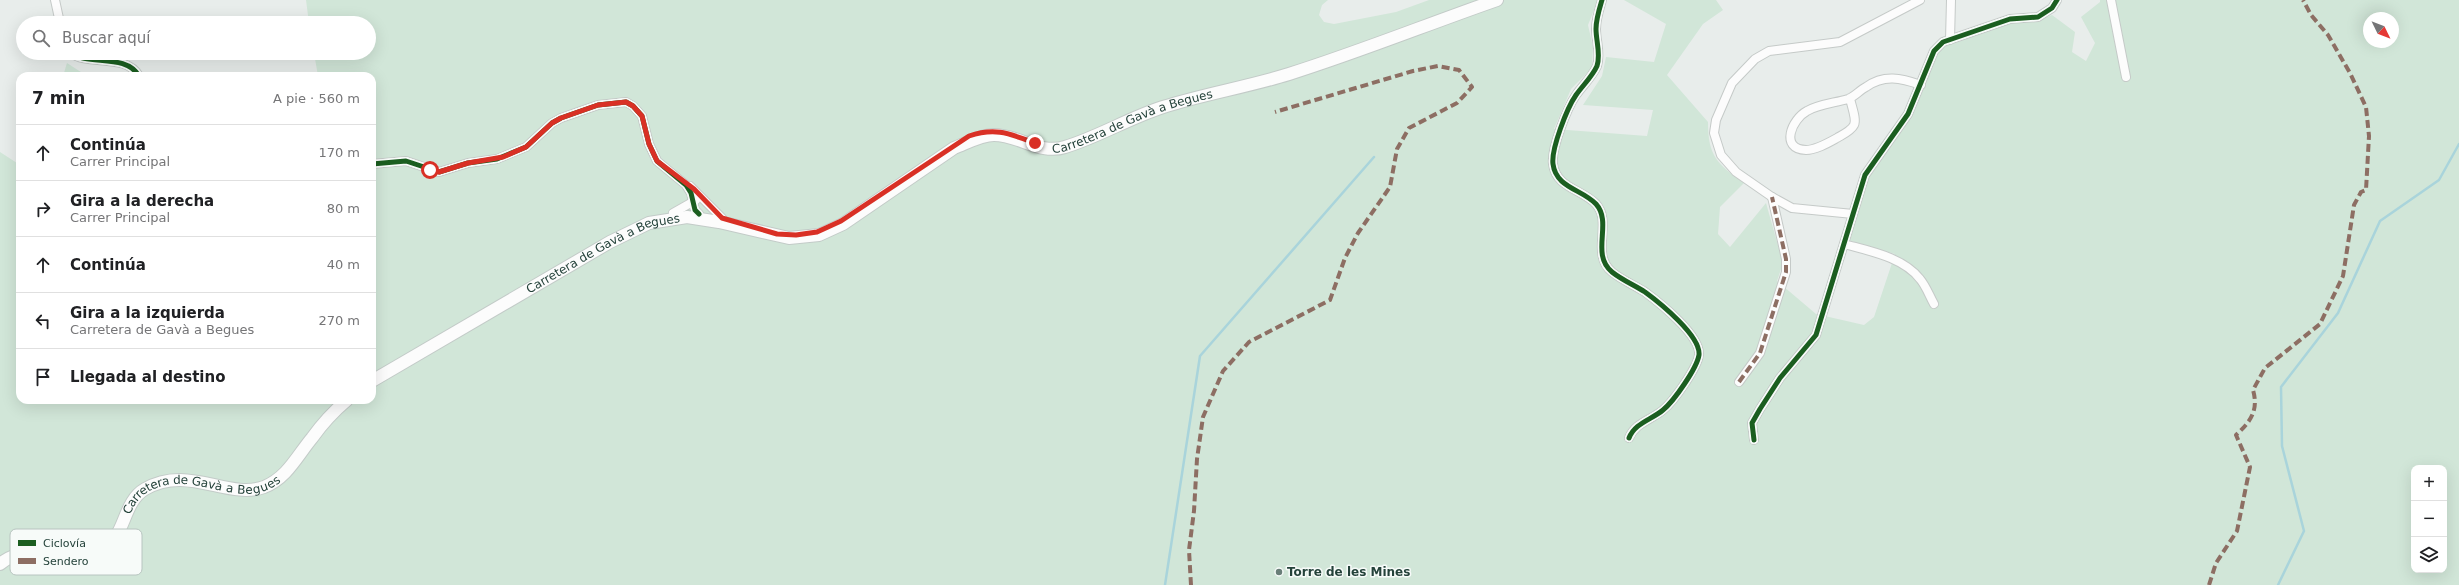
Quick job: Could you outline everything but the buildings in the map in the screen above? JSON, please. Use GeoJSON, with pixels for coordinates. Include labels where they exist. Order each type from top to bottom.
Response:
{"type":"FeatureCollection","features":[{"type":"Feature","properties":{"kind":"main road","name":"Carretera de Gavà a Begues"},"geometry":{"type":"LineString","coordinates":[[376,374],[620,230],[649,218],[673,213],[722,218],[777,234],[796,235],[817,232],[841,221],[969,136],[992,130],[1006,132],[1035,143],[1050,145],[1062,142],[1161,104],[1287,71],[1486,0]]}},
{"type":"Feature","properties":{"kind":"main road","name":"Carretera de Gavà a Begues"},"geometry":{"type":"LineString","coordinates":[[376,380],[629,231],[649,223],[699,216],[789,238],[819,235],[843,224],[954,148],[979,139],[995,135],[1009,137],[1038,148],[1053,150],[1064,148],[1123,122],[1163,107],[1289,74],[1497,0]]}},
{"type":"Feature","properties":{"kind":"main road","name":"Carretera de Gavà a Begues"},"geometry":{"type":"LineString","coordinates":[[114,529],[124,506],[132,493],[140,486],[157,478],[176,474],[233,482],[263,481],[284,468],[324,415],[336,404]]}},
{"type":"Feature","properties":{"kind":"main road","name":"Carretera de Gavà a Begues"},"geometry":{"type":"LineString","coordinates":[[119,529],[128,508],[135,497],[144,489],[159,482],[178,479],[241,489],[264,487],[286,473],[323,423],[343,404]]}},
{"type":"Feature","properties":{"kind":"main road","name":"Carretera de Gavà a Begues"},"geometry":{"type":"LineString","coordinates":[[0,557],[10,551]]}},
{"type":"Feature","properties":{"kind":"main road","name":"Carretera de Gavà a Begues"},"geometry":{"type":"LineString","coordinates":[[0,564],[10,558]]}},
{"type":"Feature","properties":{"kind":"street"},"geometry":{"type":"LineString","coordinates":[[56,0],[59,16]]}},
{"type":"Feature","properties":{"kind":"street"},"geometry":{"type":"LineString","coordinates":[[1602,0],[1597,14],[1597,64],[1570,104],[1555,150],[1553,165],[1562,181],[1590,199],[1601,212],[1603,221],[1602,253],[1606,266],[1617,276],[1644,292],[1670,314],[1695,339],[1699,350],[1698,360],[1675,398],[1662,411],[1638,426],[1628,438]]}},
{"type":"Feature","properties":{"kind":"street"},"geometry":{"type":"LineString","coordinates":[[1853,214],[1792,208],[1772,197],[1736,172],[1721,155],[1714,133],[1716,120],[1732,83],[1752,62],[1769,51],[1840,42],[1920,0]]}},
{"type":"Feature","properties":{"kind":"street"},"geometry":{"type":"LineString","coordinates":[[1950,40],[1951,0]]}},
{"type":"Feature","properties":{"kind":"street"},"geometry":{"type":"LineString","coordinates":[[1754,440],[1752,423],[1760,409],[1780,378],[1816,335],[1865,175],[1908,114],[1934,51],[1943,42],[2010,19],[2038,17],[2052,8],[2057,0]]}},
{"type":"Feature","properties":{"kind":"street"},"geometry":{"type":"LineString","coordinates":[[2111,0],[2126,78]]}},
{"type":"Feature","properties":{"kind":"street"},"geometry":{"type":"LineString","coordinates":[[107,60],[122,63],[132,68],[136,72]]}},
{"type":"Feature","properties":{"kind":"street"},"geometry":{"type":"LineString","coordinates":[[1850,98],[1854,122],[1853,126],[1846,133],[1826,144],[1807,150],[1800,149],[1793,144],[1790,138],[1791,129],[1802,114],[1850,98],[1869,84],[1885,78],[1898,78],[1920,85]]}},
{"type":"Feature","properties":{"kind":"street"},"geometry":{"type":"LineString","coordinates":[[376,164],[406,161],[439,172],[468,163],[498,158],[526,147],[552,123],[561,118],[598,105],[619,101],[626,102],[638,111],[657,161],[684,182],[722,218]]}},
{"type":"Feature","properties":{"kind":"street"},"geometry":{"type":"LineString","coordinates":[[684,182],[691,193],[695,210],[699,216],[706,207],[706,202]]}},
{"type":"Feature","properties":{"kind":"street"},"geometry":{"type":"LineString","coordinates":[[1739,382],[1760,353],[1786,272],[1786,259],[1772,197]]}},
{"type":"Feature","properties":{"kind":"street"},"geometry":{"type":"LineString","coordinates":[[673,213],[694,203],[698,199],[706,202]]}},
{"type":"Feature","properties":{"kind":"street"},"geometry":{"type":"LineString","coordinates":[[1844,244],[1894,260],[1913,271],[1921,280],[1934,304]]}},
{"type":"Feature","properties":{"kind":"green space"},"geometry":{"type":"Polygon","coordinates":[[[306,0],[1328,0],[1322,5],[1319,15],[1324,22],[1334,24],[1396,12],[1429,0],[1598,0],[1588,25],[1593,47],[1592,68],[1571,89],[1554,129],[1647,136],[1653,110],[1583,105],[1602,76],[1606,57],[1654,62],[1666,24],[1624,0],[1716,0],[1723,10],[1703,24],[1667,75],[1708,122],[1710,143],[1716,158],[1727,170],[1744,183],[1720,207],[1718,234],[1730,247],[1766,203],[1783,263],[1777,281],[1816,314],[1864,325],[1874,317],[1895,254],[1848,240],[1866,180],[1880,156],[1906,124],[1938,51],[1945,47],[1963,38],[1993,27],[2010,23],[2036,20],[2052,15],[2075,32],[2072,52],[2086,61],[2095,43],[2081,17],[2100,2],[2100,0],[2459,0],[2459,585],[0,585],[0,152],[16,162],[16,404],[376,404],[376,72],[317,72],[315,60],[376,60],[376,16],[308,16],[306,0]]]}},
{"type":"Feature","properties":{"kind":"green space"},"geometry":{"type":"Polygon","coordinates":[[[67,63],[81,72],[64,72],[67,63]]]}},
{"type":"Feature","properties":{"kind":"waterway"},"geometry":{"type":"LineString","coordinates":[[2278,585],[2304,531],[2282,446],[2281,387],[2338,313],[2380,221],[2439,180],[2459,144]]}},
{"type":"Feature","properties":{"kind":"waterway"},"geometry":{"type":"LineString","coordinates":[[1165,585],[1200,356],[1374,157]]}},
{"type":"Feature","properties":{"kind":"marked path"},"geometry":{"type":"LineString","coordinates":[[2209,585],[2216,563],[2237,531],[2250,467],[2236,435],[2252,416],[2255,404],[2253,390],[2265,368],[2320,324],[2343,276],[2354,205],[2361,192],[2366,190],[2369,136],[2366,107],[2350,73],[2328,35],[2311,15],[2303,0]]}},
{"type":"Feature","properties":{"kind":"marked path"},"geometry":{"type":"LineString","coordinates":[[1191,585],[1189,550],[1194,511],[1197,459],[1203,417],[1223,371],[1249,342],[1330,300],[1345,258],[1358,233],[1390,187],[1397,149],[1409,128],[1457,103],[1472,87],[1459,70],[1438,66],[1413,71],[1275,112]]}},
{"type":"Feature","properties":{"kind":"marked path"},"geometry":{"type":"LineString","coordinates":[[1739,382],[1760,353],[1786,272],[1786,259],[1772,197]]}},
{"type":"Feature","properties":{"kind":"cycle path"},"geometry":{"type":"LineString","coordinates":[[1602,0],[1596,25],[1598,52],[1597,66],[1572,101],[1564,119],[1554,149],[1553,164],[1555,172],[1564,183],[1596,204],[1601,212],[1603,220],[1602,248],[1606,265],[1616,275],[1652,297],[1678,320],[1694,339],[1698,347],[1699,355],[1690,376],[1668,406],[1639,425],[1629,438]]}},
{"type":"Feature","properties":{"kind":"cycle path"},"geometry":{"type":"LineString","coordinates":[[1754,440],[1752,423],[1760,409],[1780,378],[1816,335],[1865,175],[1908,114],[1934,51],[1943,42],[2010,19],[2038,17],[2052,8],[2057,0]]}},
{"type":"Feature","properties":{"kind":"cycle path"},"geometry":{"type":"LineString","coordinates":[[97,60],[116,62],[133,69],[136,72]]}},
{"type":"Feature","properties":{"kind":"cycle path"},"geometry":{"type":"LineString","coordinates":[[376,164],[406,161],[439,172],[468,163],[497,159],[526,147],[552,123],[561,118],[598,105],[626,102],[633,106],[642,116],[649,144],[657,161],[686,185],[691,193],[695,210],[699,214]]}},
{"type":"Feature","properties":{"kind":"place","name":"Torre de les Mines"},"geometry":{"type":"Point","coordinates":[1279,572]}},
{"type":"Feature","properties":{"kind":"route"},"geometry":{"type":"LineString","coordinates":[[430,170],[439,172],[475,161],[509,155],[526,147],[545,128],[561,118],[580,110],[598,105],[619,101],[626,102],[633,106],[642,116],[649,144],[657,161],[670,173],[694,189],[722,218],[777,234],[796,235],[817,232],[841,221],[969,136],[992,130],[1006,132],[1035,143]]}}]}
